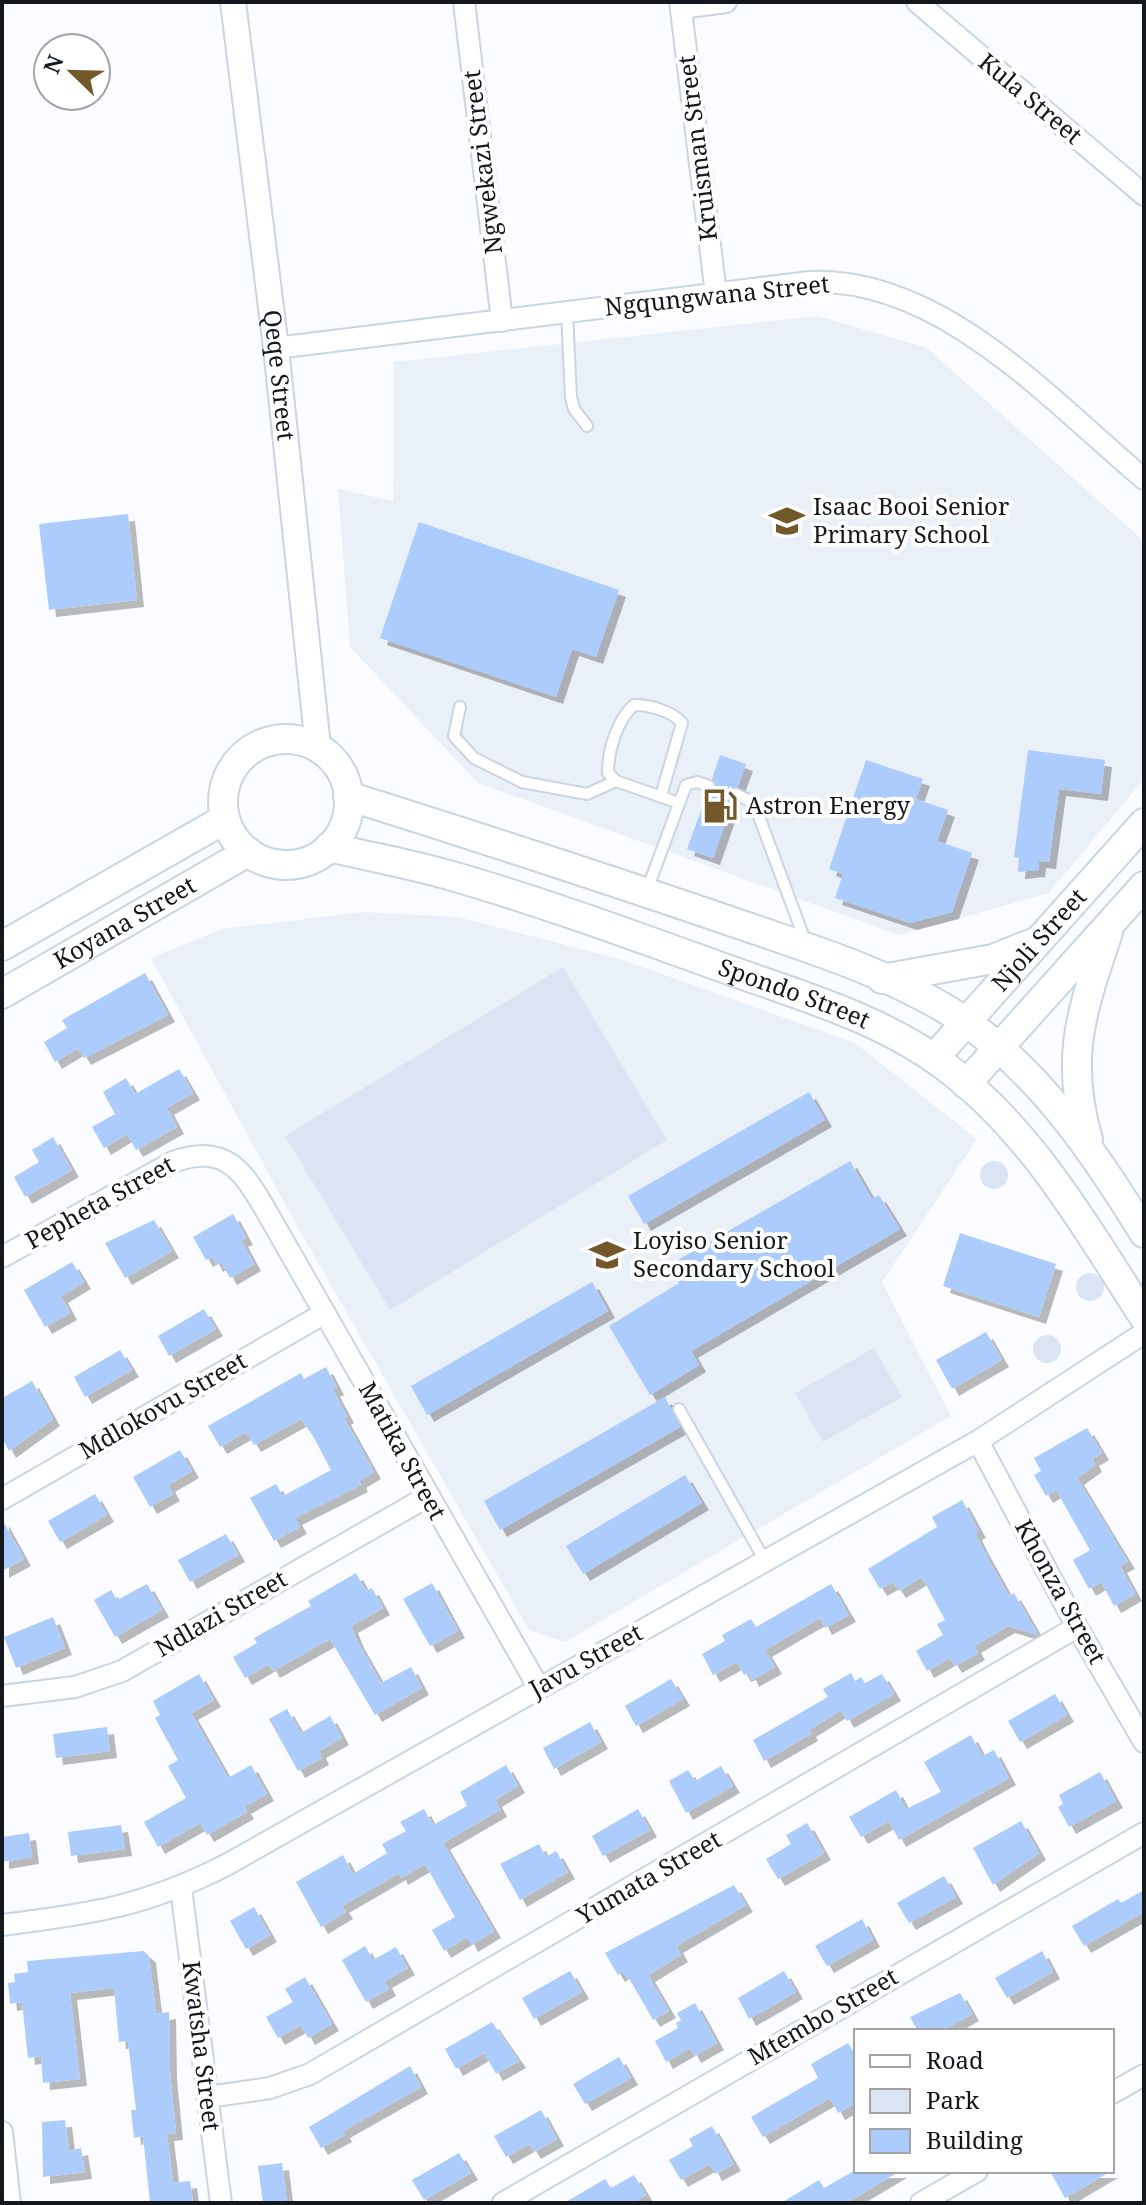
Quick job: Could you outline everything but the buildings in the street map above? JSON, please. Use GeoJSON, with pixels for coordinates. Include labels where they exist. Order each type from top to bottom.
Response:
{"type":"FeatureCollection","features":[{"type":"Feature","properties":{"kind":"main road"},"geometry":{"type":"LineString","coordinates":[[275,740],[304,741],[318,747],[339,768],[348,796],[347,815],[329,847],[317,856],[289,865],[274,864],[248,852],[233,836],[225,819],[224,789],[237,762],[247,752],[275,740]]}},
{"type":"Feature","properties":{"kind":"main road","name":"Spondo Street"},"geometry":{"type":"LineString","coordinates":[[348,796],[808,948],[882,979],[966,1022],[999,1048],[1091,1149],[1144,1233]]}},
{"type":"Feature","properties":{"kind":"main road","name":"Koyana Street"},"geometry":{"type":"LineString","coordinates":[[2,946],[225,819]]}},
{"type":"Feature","properties":{"kind":"main road","name":"Njoli Street"},"geometry":{"type":"LineString","coordinates":[[934,1058],[1144,823]]}},
{"type":"Feature","properties":{"kind":"main road","name":"Spondo Street"},"geometry":{"type":"LineString","coordinates":[[329,847],[452,876],[715,965],[832,1006],[934,1058],[966,1084],[1020,1138],[1064,1193],[1144,1317]]}},
{"type":"Feature","properties":{"kind":"main road","name":"Koyana Street"},"geometry":{"type":"LineString","coordinates":[[2,994],[248,852]]}},
{"type":"Feature","properties":{"kind":"main road","name":"Njoli Street"},"geometry":{"type":"LineString","coordinates":[[966,1084],[1144,886]]}},
{"type":"Feature","properties":{"kind":"main road"},"geometry":{"type":"LineString","coordinates":[[1091,1149],[1078,1102],[1075,1052],[1085,1003],[1110,923]]}},
{"type":"Feature","properties":{"kind":"main road"},"geometry":{"type":"LineString","coordinates":[[882,979],[993,959],[1038,941]]}},
{"type":"Feature","properties":{"kind":"street","name":"Qeqe Street"},"geometry":{"type":"LineString","coordinates":[[233,2],[276,348],[318,747]]}},
{"type":"Feature","properties":{"kind":"street","name":"Ngwekazi Street"},"geometry":{"type":"LineString","coordinates":[[464,2],[502,321]]}},
{"type":"Feature","properties":{"kind":"street"},"geometry":{"type":"LineString","coordinates":[[680,5],[726,2]]}},
{"type":"Feature","properties":{"kind":"street","name":"Kula Street"},"geometry":{"type":"LineString","coordinates":[[917,2],[1144,195]]}},
{"type":"Feature","properties":{"kind":"street","name":"Kruisman Street"},"geometry":{"type":"LineString","coordinates":[[680,5],[716,294]]}},
{"type":"Feature","properties":{"kind":"street","name":"Ngqungwana Street"},"geometry":{"type":"LineString","coordinates":[[276,348],[716,294],[835,281],[855,283],[912,301],[945,317],[992,351],[1144,479]]}},
{"type":"Feature","properties":{"kind":"street","name":"Pepheta Street"},"geometry":{"type":"LineString","coordinates":[[2,1257],[148,1175],[197,1155],[220,1158],[239,1169],[268,1214]]}},
{"type":"Feature","properties":{"kind":"street","name":"Matika Street"},"geometry":{"type":"LineString","coordinates":[[268,1214],[427,1497],[539,1688]]}},
{"type":"Feature","properties":{"kind":"street","name":"Mdlokovu Street"},"geometry":{"type":"LineString","coordinates":[[2,1499],[325,1313]]}},
{"type":"Feature","properties":{"kind":"street","name":"Javu Street"},"geometry":{"type":"LineString","coordinates":[[2,1925],[104,1910],[181,1888],[978,1441],[1144,1333]]}},
{"type":"Feature","properties":{"kind":"street","name":"Khonza Street"},"geometry":{"type":"LineString","coordinates":[[978,1441],[1077,1627],[1144,1742]]}},
{"type":"Feature","properties":{"kind":"street","name":"Ndlazi Street"},"geometry":{"type":"LineString","coordinates":[[2,1696],[75,1687],[122,1671],[427,1497]]}},
{"type":"Feature","properties":{"kind":"street","name":"Yumata Street"},"geometry":{"type":"LineString","coordinates":[[208,2097],[270,2088],[310,2074],[1077,1627]]}},
{"type":"Feature","properties":{"kind":"street","name":"Mtembo Street"},"geometry":{"type":"LineString","coordinates":[[503,2203],[1144,1833]]}},
{"type":"Feature","properties":{"kind":"street","name":"Kwatsha Street"},"geometry":{"type":"LineString","coordinates":[[181,1888],[221,2203]]}},
{"type":"Feature","properties":{"kind":"street"},"geometry":{"type":"LineString","coordinates":[[1114,2092],[1144,2075]]}},
{"type":"Feature","properties":{"kind":"street"},"geometry":{"type":"LineString","coordinates":[[2,2132],[10,2203]]}},
{"type":"Feature","properties":{"kind":"street"},"geometry":{"type":"LineString","coordinates":[[921,2203],[974,2173]]}},
{"type":"Feature","properties":{"kind":"lane"},"geometry":{"type":"LineString","coordinates":[[567,313],[571,397],[574,409],[587,426]]}},
{"type":"Feature","properties":{"kind":"lane"},"geometry":{"type":"LineString","coordinates":[[661,796],[682,723],[646,705],[634,705],[624,714],[608,762],[608,773],[616,781],[679,803]]}},
{"type":"Feature","properties":{"kind":"lane"},"geometry":{"type":"LineString","coordinates":[[460,707],[454,736],[474,758],[522,782],[587,794],[616,781]]}},
{"type":"Feature","properties":{"kind":"lane"},"geometry":{"type":"LineString","coordinates":[[646,892],[686,785],[697,782],[709,786]]}},
{"type":"Feature","properties":{"kind":"lane"},"geometry":{"type":"LineString","coordinates":[[736,794],[754,803],[808,948]]}},
{"type":"Feature","properties":{"kind":"lane"},"geometry":{"type":"LineString","coordinates":[[679,1409],[765,1561]]}},
{"type":"Feature","properties":{"kind":"shaded area"},"geometry":{"type":"Polygon","coordinates":[[[818,316],[927,348],[1144,541],[1144,779],[1049,893],[899,935],[478,783],[350,647],[338,489],[393,501],[394,362],[818,316]]]}},
{"type":"Feature","properties":{"kind":"shaded area","name":"Loyiso Senior Secondary School"},"geometry":{"type":"Polygon","coordinates":[[[363,912],[458,917],[623,960],[855,1043],[977,1139],[882,1282],[951,1416],[565,1642],[529,1630],[298,1228],[151,958],[222,929],[363,912]]]}},
{"type":"Feature","properties":{"kind":"green space"},"geometry":{"type":"Polygon","coordinates":[[[563,967],[667,1140],[390,1310],[285,1136],[563,967]]]}},
{"type":"Feature","properties":{"kind":"green space"},"geometry":{"type":"Polygon","coordinates":[[[994,1161],[1004,1165],[1008,1175],[1004,1185],[994,1189],[984,1185],[980,1175],[984,1165],[994,1161]]]}},
{"type":"Feature","properties":{"kind":"green space"},"geometry":{"type":"Polygon","coordinates":[[[1090,1273],[1100,1277],[1104,1287],[1100,1297],[1090,1301],[1080,1297],[1076,1287],[1080,1277],[1090,1273]]]}},
{"type":"Feature","properties":{"kind":"green space"},"geometry":{"type":"Polygon","coordinates":[[[1047,1335],[1057,1339],[1061,1349],[1057,1359],[1047,1363],[1037,1359],[1033,1349],[1037,1339],[1047,1335]]]}},
{"type":"Feature","properties":{"kind":"green space"},"geometry":{"type":"Polygon","coordinates":[[[874,1348],[902,1397],[823,1442],[795,1393],[874,1348]]]}},
{"type":"Feature","properties":{"kind":"place","name":"Isaac Booi Senior Primary School"},"geometry":{"type":"Point","coordinates":[787,521]}},
{"type":"Feature","properties":{"kind":"place","name":"Astron Energy"},"geometry":{"type":"Point","coordinates":[720,806]}},
{"type":"Feature","properties":{"kind":"place","name":"Loyiso Senior Secondary School"},"geometry":{"type":"Point","coordinates":[607,1255]}}]}
